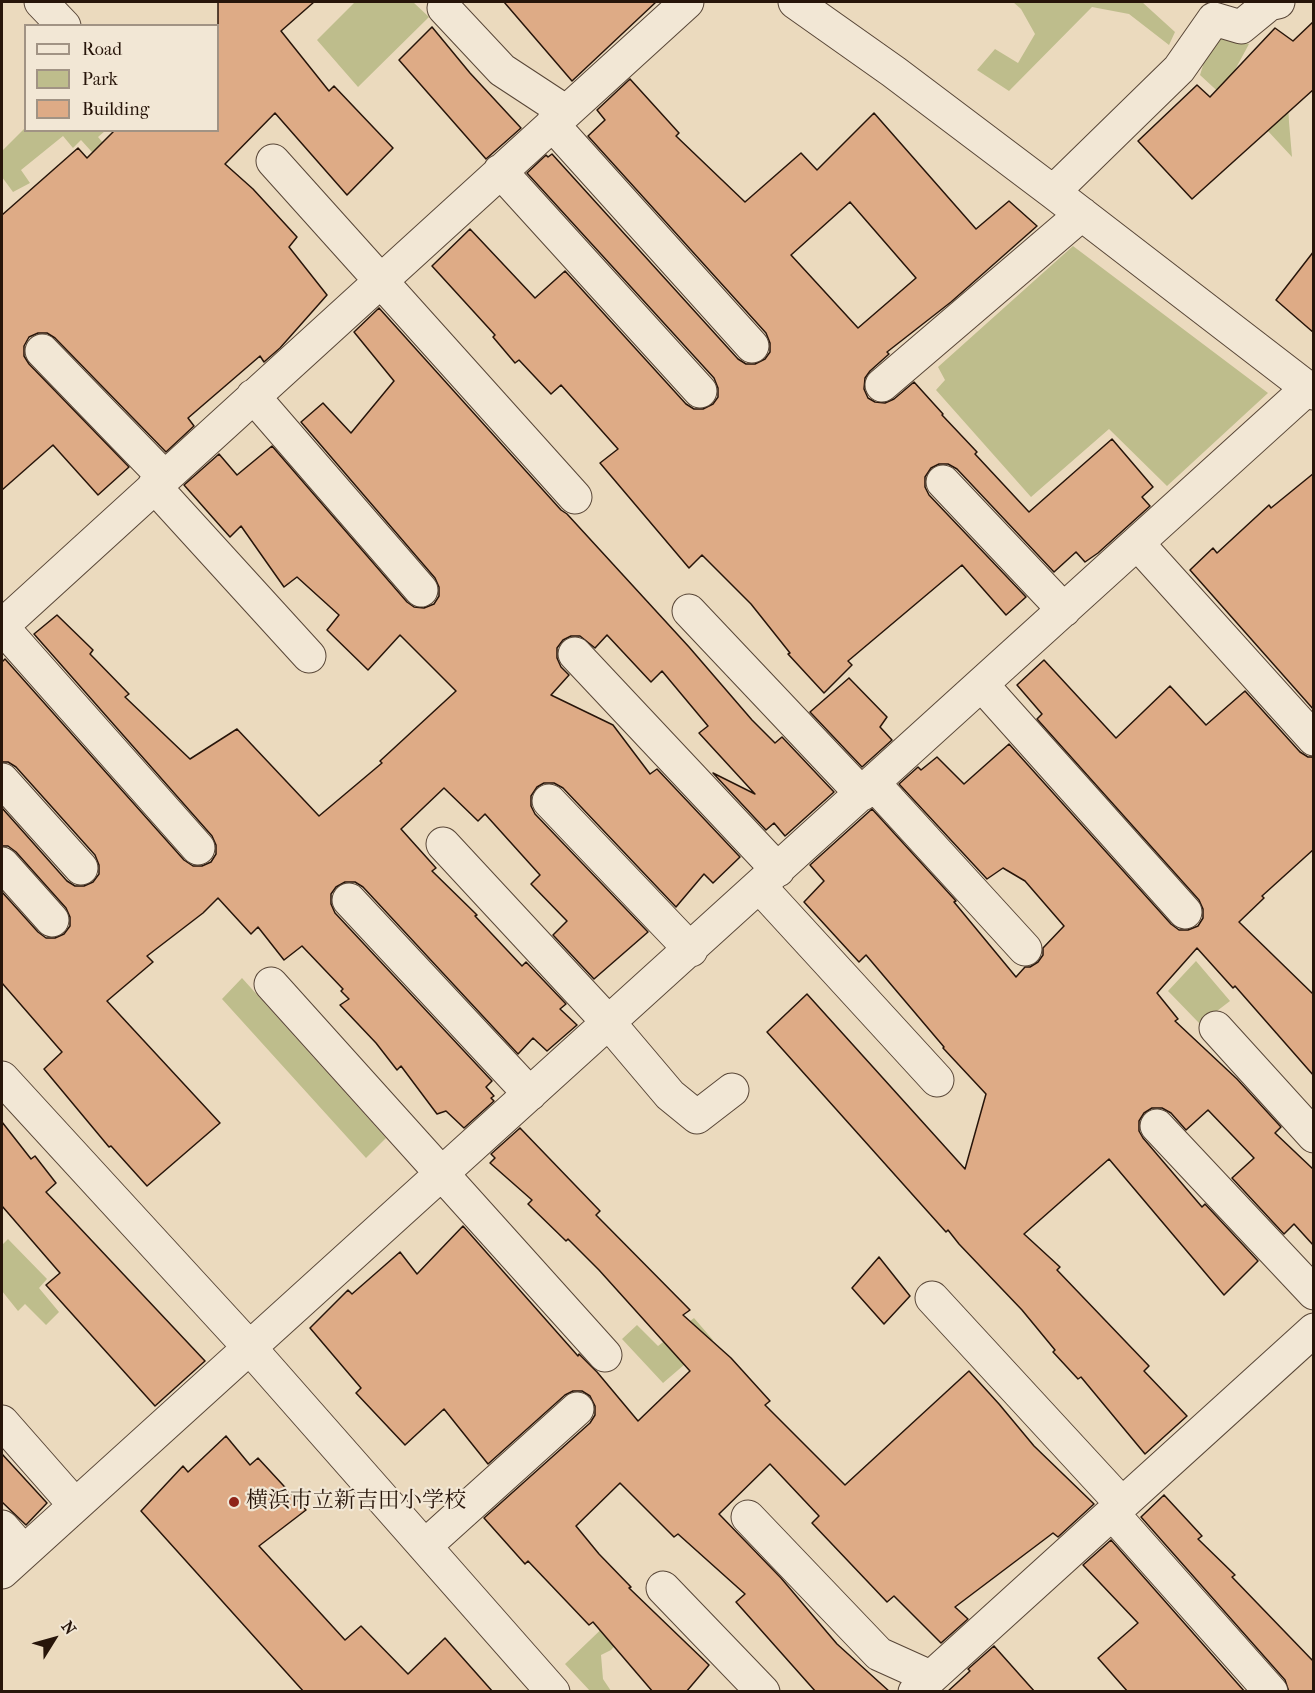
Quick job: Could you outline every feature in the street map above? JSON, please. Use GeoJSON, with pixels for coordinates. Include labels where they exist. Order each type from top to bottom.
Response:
{"type":"FeatureCollection","features":[{"type":"Feature","properties":{"kind":"street"},"geometry":{"type":"LineString","coordinates":[[41,2],[62,24]]}},
{"type":"Feature","properties":{"kind":"street"},"geometry":{"type":"LineString","coordinates":[[198,848],[2,626],[687,2]]}},
{"type":"Feature","properties":{"kind":"street"},"geometry":{"type":"LineString","coordinates":[[2,1527],[13,1562],[1064,610],[1311,391],[894,72],[795,2]]}},
{"type":"Feature","properties":{"kind":"street"},"geometry":{"type":"LineString","coordinates":[[1053,192],[1179,69],[1214,19],[1241,27],[1269,4],[1278,2]]}},
{"type":"Feature","properties":{"kind":"street"},"geometry":{"type":"LineString","coordinates":[[444,8],[502,70],[559,118],[752,346]]}},
{"type":"Feature","properties":{"kind":"street"},"geometry":{"type":"LineString","coordinates":[[273,161],[575,497]]}},
{"type":"Feature","properties":{"kind":"street"},"geometry":{"type":"LineString","coordinates":[[500,171],[700,391]]}},
{"type":"Feature","properties":{"kind":"street"},"geometry":{"type":"LineString","coordinates":[[882,385],[1082,214]]}},
{"type":"Feature","properties":{"kind":"street"},"geometry":{"type":"LineString","coordinates":[[42,351],[309,656]]}},
{"type":"Feature","properties":{"kind":"street"},"geometry":{"type":"LineString","coordinates":[[253,396],[422,590]]}},
{"type":"Feature","properties":{"kind":"street"},"geometry":{"type":"LineString","coordinates":[[943,482],[1064,610]]}},
{"type":"Feature","properties":{"kind":"street"},"geometry":{"type":"LineString","coordinates":[[1138,544],[1314,739]]}},
{"type":"Feature","properties":{"kind":"street"},"geometry":{"type":"LineString","coordinates":[[689,611],[1025,949]]}},
{"type":"Feature","properties":{"kind":"street"},"geometry":{"type":"LineString","coordinates":[[574,654],[769,879],[937,1080]]}},
{"type":"Feature","properties":{"kind":"street"},"geometry":{"type":"LineString","coordinates":[[982,685],[1185,912]]}},
{"type":"Feature","properties":{"kind":"street"},"geometry":{"type":"LineString","coordinates":[[2,780],[81,868]]}},
{"type":"Feature","properties":{"kind":"street"},"geometry":{"type":"LineString","coordinates":[[549,801],[691,950]]}},
{"type":"Feature","properties":{"kind":"street"},"geometry":{"type":"LineString","coordinates":[[443,844],[609,1023],[670,1095],[697,1117],[732,1090]]}},
{"type":"Feature","properties":{"kind":"street"},"geometry":{"type":"LineString","coordinates":[[2,864],[52,920]]}},
{"type":"Feature","properties":{"kind":"street"},"geometry":{"type":"LineString","coordinates":[[349,900],[530,1094]]}},
{"type":"Feature","properties":{"kind":"street"},"geometry":{"type":"LineString","coordinates":[[271,984],[605,1355]]}},
{"type":"Feature","properties":{"kind":"street"},"geometry":{"type":"LineString","coordinates":[[1216,1028],[1314,1136]]}},
{"type":"Feature","properties":{"kind":"street"},"geometry":{"type":"LineString","coordinates":[[2,1078],[249,1347],[553,1692]]}},
{"type":"Feature","properties":{"kind":"street"},"geometry":{"type":"LineString","coordinates":[[1157,1126],[1314,1293]]}},
{"type":"Feature","properties":{"kind":"street"},"geometry":{"type":"LineString","coordinates":[[932,1298],[1117,1508],[1271,1692]]}},
{"type":"Feature","properties":{"kind":"street"},"geometry":{"type":"LineString","coordinates":[[748,1517],[879,1654],[920,1688],[1314,1330]]}},
{"type":"Feature","properties":{"kind":"street"},"geometry":{"type":"LineString","coordinates":[[425,1546],[577,1409]]}},
{"type":"Feature","properties":{"kind":"street"},"geometry":{"type":"LineString","coordinates":[[2,1422],[75,1505]]}},
{"type":"Feature","properties":{"kind":"street"},"geometry":{"type":"LineString","coordinates":[[663,1588],[763,1692]]}},
{"type":"Feature","properties":{"kind":"green space"},"geometry":{"type":"Polygon","coordinates":[[[355,2],[413,2],[429,17],[358,87],[317,40],[355,2]]]}},
{"type":"Feature","properties":{"kind":"green space"},"geometry":{"type":"Polygon","coordinates":[[[1013,2],[1142,2],[1175,32],[1169,45],[1129,14],[1092,7],[1009,91],[977,70],[995,49],[1018,63],[1035,34],[1021,9],[1013,2]]]}},
{"type":"Feature","properties":{"kind":"green space"},"geometry":{"type":"Polygon","coordinates":[[[1214,30],[1249,44],[1230,79],[1264,134],[1200,75],[1214,30]]]}},
{"type":"Feature","properties":{"kind":"green space"},"geometry":{"type":"Polygon","coordinates":[[[1288,102],[1289,122],[1292,157],[1267,130],[1288,102]]]}},
{"type":"Feature","properties":{"kind":"green space"},"geometry":{"type":"Polygon","coordinates":[[[24,129],[24,132],[104,132],[98,137],[121,164],[111,173],[81,140],[73,148],[63,136],[21,170],[30,183],[13,192],[2,177],[2,151],[24,129]]]}},
{"type":"Feature","properties":{"kind":"green space"},"geometry":{"type":"Polygon","coordinates":[[[1073,246],[1268,393],[1167,486],[1109,429],[1031,497],[936,390],[945,380],[938,367],[1073,246]]]}},
{"type":"Feature","properties":{"kind":"green space"},"geometry":{"type":"Polygon","coordinates":[[[1196,961],[1230,1001],[1200,1024],[1168,991],[1196,961]]]}},
{"type":"Feature","properties":{"kind":"green space"},"geometry":{"type":"Polygon","coordinates":[[[242,978],[386,1138],[366,1158],[222,999],[242,978]]]}},
{"type":"Feature","properties":{"kind":"green space"},"geometry":{"type":"Polygon","coordinates":[[[8,1239],[47,1279],[39,1288],[59,1312],[46,1325],[25,1304],[18,1311],[2,1291],[2,1245],[8,1239]]]}},
{"type":"Feature","properties":{"kind":"green space"},"geometry":{"type":"Polygon","coordinates":[[[694,1318],[713,1340],[663,1383],[622,1339],[637,1325],[658,1346],[694,1318]]]}},
{"type":"Feature","properties":{"kind":"green space"},"geometry":{"type":"Polygon","coordinates":[[[637,1595],[646,1611],[611,1650],[601,1655],[603,1679],[611,1691],[590,1691],[565,1664],[637,1595]]]}},
{"type":"Feature","properties":{"kind":"building"},"geometry":{"type":"Polygon","coordinates":[[[218,2],[314,2],[281,31],[329,91],[334,86],[393,148],[347,195],[275,113],[225,164],[253,189],[297,237],[289,247],[327,295],[280,348],[264,362],[260,356],[188,418],[194,426],[166,452],[55,338],[47,333],[38,333],[29,337],[24,346],[24,356],[29,364],[129,467],[98,495],[53,445],[2,490],[2,215],[78,148],[87,158],[113,132],[219,132],[218,2]]]}},
{"type":"Feature","properties":{"kind":"building"},"geometry":{"type":"Polygon","coordinates":[[[504,2],[656,2],[572,81],[504,2]]]}},
{"type":"Feature","properties":{"kind":"building"},"geometry":{"type":"Polygon","coordinates":[[[1314,21],[1314,89],[1192,199],[1138,141],[1197,85],[1210,97],[1275,28],[1293,41],[1314,21]]]}},
{"type":"Feature","properties":{"kind":"building"},"geometry":{"type":"Polygon","coordinates":[[[432,27],[470,73],[521,128],[486,159],[399,60],[432,27]]]}},
{"type":"Feature","properties":{"kind":"building"},"geometry":{"type":"Polygon","coordinates":[[[630,79],[679,133],[676,136],[745,202],[801,153],[817,170],[874,113],[976,229],[1009,201],[1037,226],[951,302],[887,352],[889,354],[865,378],[864,389],[868,398],[875,402],[885,403],[894,399],[914,382],[977,452],[975,454],[1029,512],[1112,439],[1153,487],[1142,497],[1150,506],[1085,562],[1076,552],[1054,572],[957,469],[948,464],[939,464],[931,468],[925,477],[925,487],[929,495],[1026,597],[1006,615],[962,565],[848,661],[852,665],[824,693],[788,654],[790,653],[751,604],[702,555],[689,568],[600,463],[618,449],[561,385],[551,394],[519,360],[515,363],[493,337],[495,335],[432,266],[470,229],[535,298],[565,271],[686,404],[694,409],[703,409],[713,404],[718,397],[718,388],[714,378],[527,173],[546,155],[548,157],[552,154],[738,359],[746,364],[755,364],[765,359],[770,352],[770,343],[766,333],[588,136],[605,120],[597,110],[630,79]],[[850,202],[791,255],[858,328],[916,278],[850,202]]]}},
{"type":"Feature","properties":{"kind":"building"},"geometry":{"type":"Polygon","coordinates":[[[1314,251],[1314,333],[1276,300],[1314,251]]]}},
{"type":"Feature","properties":{"kind":"building"},"geometry":{"type":"Polygon","coordinates":[[[379,308],[561,510],[689,647],[752,720],[775,743],[782,737],[834,792],[785,836],[774,823],[766,830],[713,773],[755,794],[699,733],[708,726],[662,671],[651,682],[607,635],[595,648],[580,636],[571,636],[563,640],[557,648],[557,658],[561,667],[569,675],[551,695],[613,725],[650,774],[657,769],[740,857],[713,883],[704,874],[676,907],[563,788],[554,783],[544,783],[537,787],[531,796],[531,806],[535,814],[648,932],[594,979],[553,935],[567,921],[531,884],[540,875],[485,814],[478,821],[444,788],[401,829],[436,868],[432,871],[477,915],[475,916],[522,966],[526,962],[566,1004],[560,1009],[577,1025],[547,1051],[533,1038],[518,1054],[363,887],[355,882],[345,882],[336,887],[331,894],[331,904],[335,913],[492,1081],[486,1087],[494,1096],[491,1098],[494,1101],[464,1128],[446,1111],[437,1114],[401,1066],[397,1070],[376,1043],[340,1005],[349,999],[341,991],[343,989],[302,946],[284,960],[258,927],[251,934],[218,898],[203,913],[147,956],[153,962],[107,1001],[220,1123],[147,1186],[111,1146],[109,1147],[44,1069],[62,1052],[2,983],[2,892],[46,938],[55,938],[64,934],[70,926],[70,917],[66,908],[16,852],[8,846],[2,846],[2,808],[67,881],[75,886],[84,886],[93,882],[99,874],[99,865],[95,855],[16,767],[8,762],[2,762],[2,662],[5,659],[184,860],[193,866],[202,866],[211,862],[216,854],[216,845],[212,836],[34,634],[57,615],[93,650],[90,654],[129,694],[125,697],[190,759],[237,729],[319,816],[382,763],[380,761],[456,691],[400,635],[368,670],[327,630],[339,615],[297,577],[284,587],[241,526],[230,537],[184,485],[219,454],[237,475],[272,446],[407,602],[414,607],[424,608],[434,604],[439,596],[439,587],[435,578],[301,422],[323,403],[351,433],[394,381],[354,332],[379,308]]]}},
{"type":"Feature","properties":{"kind":"building"},"geometry":{"type":"Polygon","coordinates":[[[1314,473],[1314,710],[1190,570],[1213,548],[1217,553],[1269,505],[1271,508],[1314,473]]]}},
{"type":"Feature","properties":{"kind":"building"},"geometry":{"type":"Polygon","coordinates":[[[1044,660],[1116,738],[1170,686],[1206,725],[1245,691],[1300,752],[1308,757],[1314,757],[1314,849],[1262,896],[1264,898],[1239,922],[1314,995],[1314,1076],[1235,986],[1233,988],[1197,948],[1157,993],[1178,1019],[1175,1021],[1237,1079],[1281,1127],[1275,1133],[1314,1170],[1314,1246],[1294,1224],[1284,1234],[1232,1178],[1254,1158],[1208,1110],[1186,1130],[1171,1113],[1162,1108],[1152,1108],[1144,1113],[1139,1121],[1139,1131],[1143,1138],[1202,1207],[1205,1204],[1258,1261],[1224,1295],[1109,1159],[1024,1234],[1060,1267],[1057,1270],[1149,1366],[1144,1371],[1187,1416],[1145,1454],[1081,1377],[1078,1379],[1053,1352],[1055,1350],[1022,1310],[948,1230],[946,1232],[767,1032],[807,994],[965,1169],[986,1094],[943,1048],[866,955],[859,962],[804,902],[824,881],[810,865],[872,809],[956,901],[954,902],[1016,977],[1025,967],[1038,962],[1043,955],[1043,948],[1064,926],[1025,881],[1003,868],[987,879],[899,784],[918,767],[921,770],[937,757],[964,784],[1009,744],[1171,924],[1179,930],[1188,930],[1198,926],[1203,918],[1203,909],[1199,900],[1037,719],[1042,714],[1017,685],[1044,660]]]}},
{"type":"Feature","properties":{"kind":"building"},"geometry":{"type":"Polygon","coordinates":[[[849,678],[887,717],[880,727],[892,740],[862,767],[810,712],[849,678]]]}},
{"type":"Feature","properties":{"kind":"building"},"geometry":{"type":"Polygon","coordinates":[[[2,1122],[31,1159],[35,1156],[56,1183],[46,1192],[205,1361],[155,1406],[46,1285],[60,1273],[2,1206],[2,1122]]]}},
{"type":"Feature","properties":{"kind":"building"},"geometry":{"type":"Polygon","coordinates":[[[520,1128],[600,1211],[596,1215],[690,1310],[683,1315],[731,1358],[770,1401],[765,1405],[845,1485],[969,1371],[1034,1446],[1094,1504],[1058,1537],[1053,1533],[955,1607],[968,1619],[941,1643],[894,1596],[887,1602],[812,1523],[819,1516],[770,1464],[719,1514],[781,1578],[837,1644],[890,1692],[816,1692],[736,1602],[745,1594],[678,1534],[674,1537],[620,1483],[576,1526],[631,1587],[629,1588],[709,1665],[686,1692],[653,1692],[593,1622],[589,1625],[528,1561],[525,1564],[484,1518],[590,1423],[595,1415],[595,1406],[590,1396],[582,1391],[573,1391],[565,1395],[488,1464],[444,1409],[405,1445],[356,1393],[361,1388],[310,1328],[348,1290],[352,1294],[400,1252],[417,1274],[463,1226],[578,1356],[579,1354],[597,1372],[638,1421],[690,1371],[599,1270],[528,1204],[532,1200],[490,1163],[495,1158],[491,1154],[520,1128]]]}},
{"type":"Feature","properties":{"kind":"building"},"geometry":{"type":"Polygon","coordinates":[[[879,1257],[910,1296],[884,1324],[852,1288],[879,1257]]]}},
{"type":"Feature","properties":{"kind":"building"},"geometry":{"type":"Polygon","coordinates":[[[226,1436],[250,1465],[258,1458],[306,1510],[259,1546],[345,1640],[361,1626],[408,1674],[445,1638],[493,1692],[304,1692],[141,1511],[183,1466],[188,1472],[226,1436]]]}},
{"type":"Feature","properties":{"kind":"building"},"geometry":{"type":"Polygon","coordinates":[[[2,1454],[47,1503],[26,1525],[2,1502],[2,1454]]]}},
{"type":"Feature","properties":{"kind":"building"},"geometry":{"type":"Polygon","coordinates":[[[1164,1495],[1202,1536],[1198,1539],[1235,1575],[1232,1577],[1314,1662],[1314,1692],[1289,1692],[1285,1680],[1141,1517],[1164,1495]]]}},
{"type":"Feature","properties":{"kind":"building"},"geometry":{"type":"Polygon","coordinates":[[[1111,1540],[1245,1692],[1128,1692],[1098,1658],[1138,1623],[1083,1565],[1111,1540]]]}},
{"type":"Feature","properties":{"kind":"building"},"geometry":{"type":"Polygon","coordinates":[[[994,1646],[1035,1692],[947,1692],[970,1671],[968,1669],[994,1646]]]}},
{"type":"Feature","properties":{"kind":"place","name":"横浜市立新吉田小学校"},"geometry":{"type":"Point","coordinates":[234,1502]}}]}
